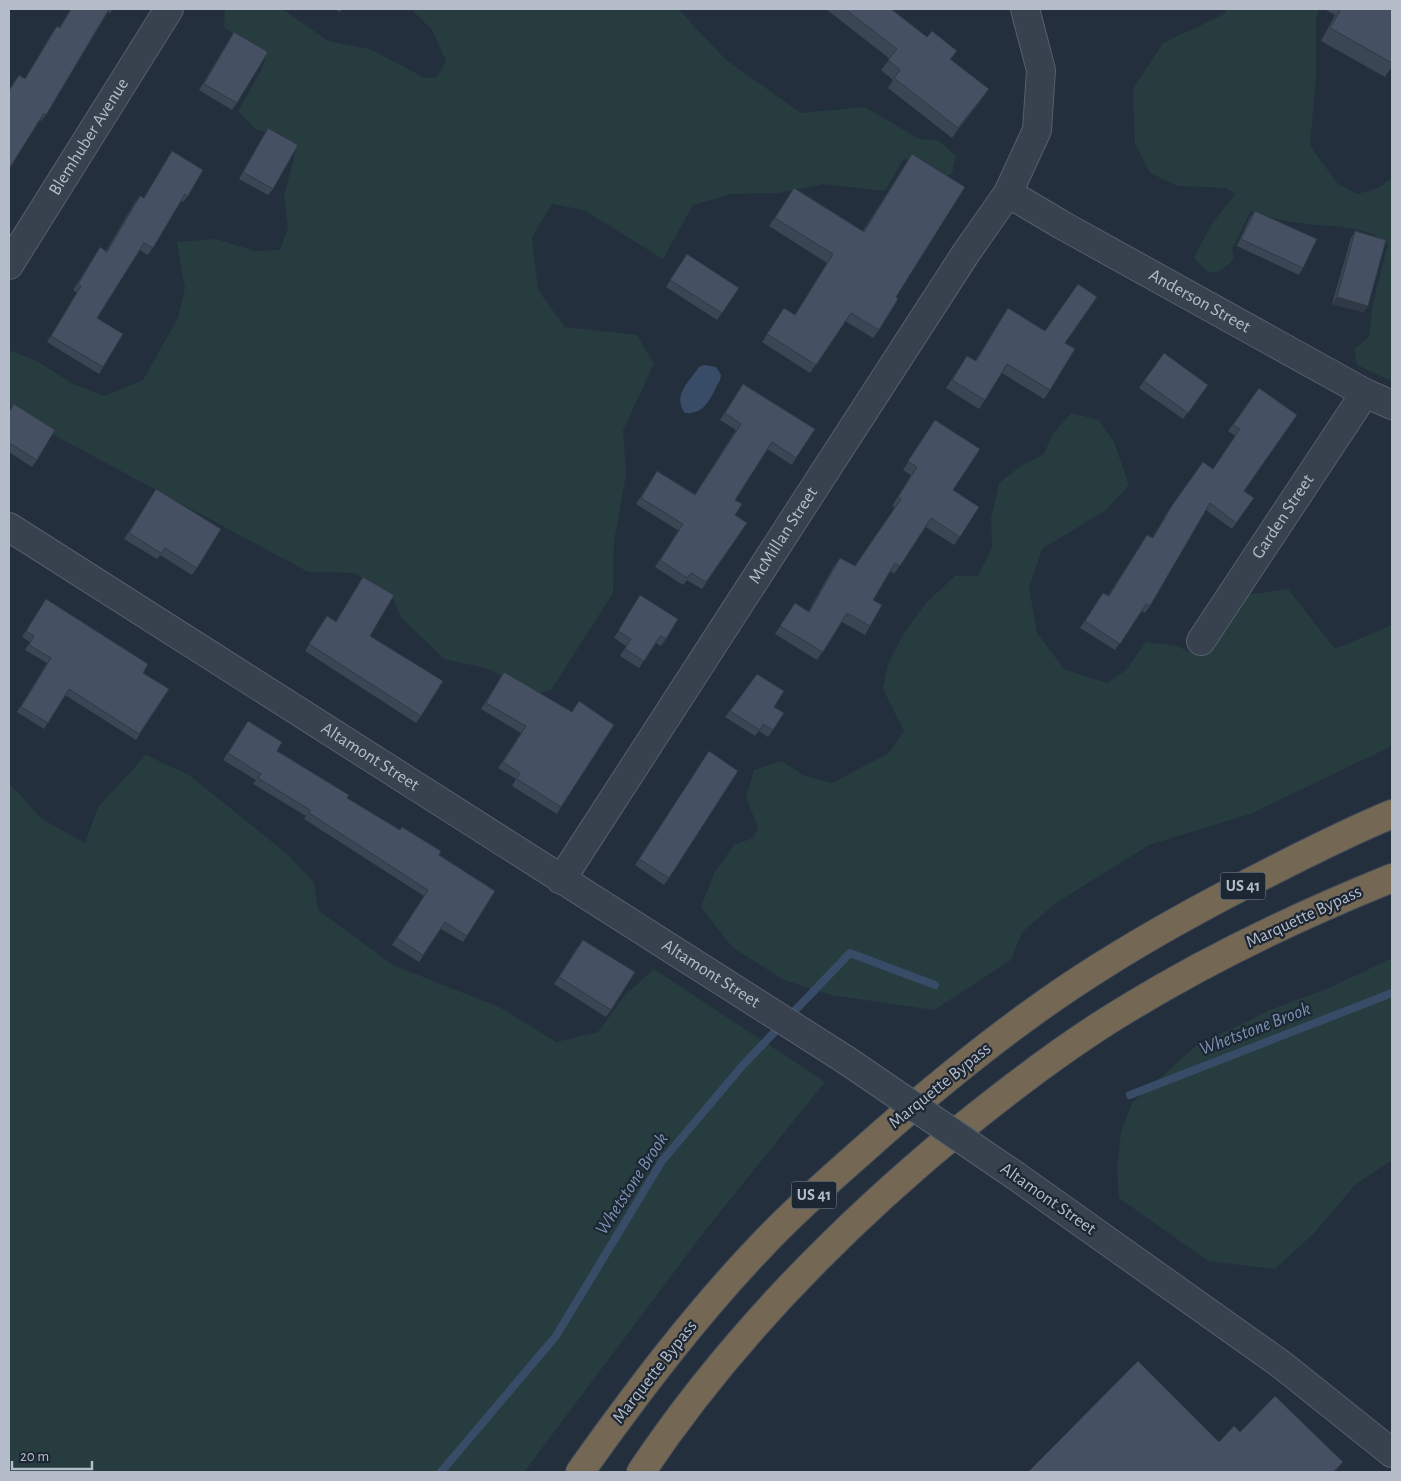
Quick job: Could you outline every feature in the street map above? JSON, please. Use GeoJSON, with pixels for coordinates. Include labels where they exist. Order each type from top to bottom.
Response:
{"type":"FeatureCollection","features":[{"type":"Feature","properties":{"kind":"highway","name":"Marquette Bypass"},"geometry":{"type":"LineString","coordinates":[[580,1472],[642,1386],[700,1313],[757,1249],[904,1113],[1033,1013],[1098,968],[1163,929],[1240,887],[1392,814]]}},
{"type":"Feature","properties":{"kind":"highway","name":"Marquette Bypass"},"geometry":{"type":"LineString","coordinates":[[640,1472],[701,1391],[790,1286],[860,1217],[930,1154],[1016,1084],[1125,1009],[1199,968],[1271,930],[1392,878]]}},
{"type":"Feature","properties":{"kind":"street","name":"Blemhuber Avenue"},"geometry":{"type":"LineString","coordinates":[[9,265],[169,9]]}},
{"type":"Feature","properties":{"kind":"street","name":"McMillan Street"},"geometry":{"type":"LineString","coordinates":[[561,880],[966,253],[1008,193],[1037,130],[1042,70],[1025,9]]}},
{"type":"Feature","properties":{"kind":"street","name":"Anderson Street"},"geometry":{"type":"LineString","coordinates":[[1008,193],[1062,225],[1365,393],[1392,405]]}},
{"type":"Feature","properties":{"kind":"street","name":"Garden Street"},"geometry":{"type":"LineString","coordinates":[[1201,642],[1365,393]]}},
{"type":"Feature","properties":{"kind":"street","name":"Altamont Street"},"geometry":{"type":"LineString","coordinates":[[9,527],[846,1060],[1016,1176],[1282,1365],[1392,1453]]}},
{"type":"Feature","properties":{"kind":"green space"},"geometry":{"type":"Polygon","coordinates":[[[225,9],[282,9],[328,41],[370,49],[425,78],[437,77],[446,61],[432,30],[411,9],[678,9],[726,60],[801,113],[865,107],[919,139],[939,141],[956,156],[952,173],[941,180],[904,158],[885,191],[823,184],[778,193],[731,194],[693,205],[663,259],[584,210],[552,204],[532,237],[538,290],[565,327],[637,335],[654,364],[623,430],[626,475],[614,542],[613,593],[551,690],[533,695],[489,669],[444,659],[401,617],[393,599],[355,573],[308,572],[43,429],[9,406],[9,356],[12,351],[37,361],[73,384],[104,396],[143,380],[178,318],[185,288],[177,242],[216,239],[255,251],[280,250],[288,228],[284,197],[296,149],[279,135],[255,129],[238,111],[262,69],[266,57],[224,27],[225,9]]]}},
{"type":"Feature","properties":{"kind":"green space"},"geometry":{"type":"Polygon","coordinates":[[[1228,9],[1319,9],[1316,20],[1316,77],[1310,146],[1338,184],[1357,194],[1378,188],[1392,178],[1392,381],[1357,365],[1354,349],[1369,337],[1372,308],[1388,244],[1378,237],[1357,229],[1287,221],[1251,211],[1232,249],[1234,259],[1217,272],[1209,271],[1199,264],[1194,257],[1212,224],[1235,194],[1226,188],[1178,186],[1150,173],[1135,143],[1133,89],[1163,43],[1223,15],[1228,9]]]}},
{"type":"Feature","properties":{"kind":"green space"},"geometry":{"type":"Polygon","coordinates":[[[1071,413],[1099,420],[1114,442],[1129,485],[1106,510],[1042,549],[1029,588],[1037,633],[1064,669],[1107,683],[1126,670],[1146,642],[1177,646],[1196,655],[1245,595],[1288,589],[1335,649],[1392,625],[1392,746],[1250,814],[1149,845],[1056,903],[1022,932],[1011,960],[934,1010],[831,995],[784,980],[732,947],[701,907],[714,873],[734,845],[753,838],[758,827],[746,798],[754,770],[782,761],[805,776],[832,783],[889,753],[904,731],[883,689],[888,664],[904,633],[926,603],[955,576],[978,576],[992,547],[991,519],[999,483],[1021,466],[1044,454],[1052,435],[1071,413]]]}},
{"type":"Feature","properties":{"kind":"green space"},"geometry":{"type":"Polygon","coordinates":[[[146,755],[189,775],[287,854],[314,882],[318,910],[393,965],[501,1008],[556,1042],[598,1032],[625,995],[654,969],[825,1082],[704,1232],[524,1472],[9,1472],[9,783],[42,819],[85,843],[98,807],[146,755]]]}},
{"type":"Feature","properties":{"kind":"green space"},"geometry":{"type":"Polygon","coordinates":[[[1392,958],[1392,1160],[1355,1185],[1314,1233],[1275,1269],[1208,1261],[1119,1198],[1117,1170],[1121,1132],[1132,1103],[1196,1046],[1270,1010],[1329,988],[1392,958]]]}},
{"type":"Feature","properties":{"kind":"water"},"geometry":{"type":"Polygon","coordinates":[[[704,365],[716,367],[721,375],[720,380],[711,398],[703,408],[692,413],[685,413],[681,406],[681,394],[699,367],[704,365]]]}},
{"type":"Feature","properties":{"kind":"building"},"geometry":{"type":"Polygon","coordinates":[[[71,9],[109,9],[46,115],[44,113],[9,169],[9,91],[19,75],[25,79],[57,26],[60,28],[71,9]]]}},
{"type":"Feature","properties":{"kind":"building"},"geometry":{"type":"Polygon","coordinates":[[[845,9],[891,9],[927,37],[932,31],[957,51],[950,59],[989,89],[958,128],[894,78],[900,70],[888,60],[897,49],[845,9]]]}},
{"type":"Feature","properties":{"kind":"building"},"geometry":{"type":"Polygon","coordinates":[[[1341,9],[1392,9],[1392,63],[1330,28],[1341,9]]]}},
{"type":"Feature","properties":{"kind":"building"},"geometry":{"type":"Polygon","coordinates":[[[234,32],[268,52],[237,103],[204,84],[234,32]]]}},
{"type":"Feature","properties":{"kind":"building"},"geometry":{"type":"Polygon","coordinates":[[[268,128],[298,145],[273,189],[243,172],[268,128]]]}},
{"type":"Feature","properties":{"kind":"building"},"geometry":{"type":"Polygon","coordinates":[[[172,151],[203,170],[188,196],[185,194],[153,248],[144,243],[97,318],[123,334],[103,367],[51,336],[81,286],[78,284],[100,247],[107,252],[140,196],[144,198],[172,151]]]}},
{"type":"Feature","properties":{"kind":"building"},"geometry":{"type":"Polygon","coordinates":[[[912,154],[965,187],[896,297],[898,299],[879,330],[851,313],[816,365],[767,334],[784,308],[795,315],[833,254],[775,218],[794,188],[864,232],[912,154]]]}},
{"type":"Feature","properties":{"kind":"building"},"geometry":{"type":"Polygon","coordinates":[[[1255,211],[1317,239],[1303,268],[1241,239],[1255,211]]]}},
{"type":"Feature","properties":{"kind":"building"},"geometry":{"type":"Polygon","coordinates":[[[1355,231],[1386,240],[1368,306],[1337,297],[1355,231]]]}},
{"type":"Feature","properties":{"kind":"building"},"geometry":{"type":"Polygon","coordinates":[[[687,254],[739,288],[722,313],[670,280],[687,254]]]}},
{"type":"Feature","properties":{"kind":"building"},"geometry":{"type":"Polygon","coordinates":[[[1078,284],[1097,297],[1065,343],[1075,349],[1050,390],[1007,364],[985,400],[952,380],[967,356],[976,361],[1008,308],[1045,331],[1078,284]]]}},
{"type":"Feature","properties":{"kind":"building"},"geometry":{"type":"Polygon","coordinates":[[[1164,353],[1208,385],[1188,413],[1144,381],[1164,353]]]}},
{"type":"Feature","properties":{"kind":"building"},"geometry":{"type":"Polygon","coordinates":[[[743,384],[815,429],[796,458],[772,442],[735,500],[742,504],[735,515],[747,523],[706,582],[691,573],[687,578],[660,560],[683,524],[641,498],[657,471],[695,495],[741,424],[725,413],[743,384]]]}},
{"type":"Feature","properties":{"kind":"building"},"geometry":{"type":"Polygon","coordinates":[[[1259,388],[1297,415],[1244,491],[1254,498],[1236,523],[1210,503],[1150,606],[1146,604],[1120,644],[1085,621],[1103,593],[1109,596],[1147,535],[1153,538],[1173,504],[1203,462],[1213,469],[1240,429],[1233,425],[1259,388]]]}},
{"type":"Feature","properties":{"kind":"building"},"geometry":{"type":"Polygon","coordinates":[[[14,404],[55,430],[37,460],[9,443],[9,412],[14,404]]]}},
{"type":"Feature","properties":{"kind":"building"},"geometry":{"type":"Polygon","coordinates":[[[935,420],[980,449],[953,490],[979,507],[960,537],[931,518],[900,566],[895,563],[873,600],[882,605],[870,626],[847,613],[823,652],[780,626],[795,603],[809,612],[840,558],[855,566],[901,499],[898,497],[917,467],[908,461],[935,420]]]}},
{"type":"Feature","properties":{"kind":"building"},"geometry":{"type":"Polygon","coordinates":[[[156,489],[221,529],[197,568],[165,548],[161,553],[129,533],[156,489]]]}},
{"type":"Feature","properties":{"kind":"building"},"geometry":{"type":"Polygon","coordinates":[[[363,577],[394,595],[370,636],[443,681],[421,716],[309,644],[327,616],[336,622],[363,577]]]}},
{"type":"Feature","properties":{"kind":"building"},"geometry":{"type":"Polygon","coordinates":[[[640,595],[678,619],[666,639],[660,636],[644,661],[625,649],[631,639],[618,631],[640,595]]]}},
{"type":"Feature","properties":{"kind":"building"},"geometry":{"type":"Polygon","coordinates":[[[46,599],[148,664],[143,673],[169,689],[139,734],[69,689],[48,723],[21,707],[51,658],[29,645],[34,636],[26,631],[46,599]]]}},
{"type":"Feature","properties":{"kind":"building"},"geometry":{"type":"Polygon","coordinates":[[[504,672],[572,712],[579,701],[614,725],[561,807],[517,779],[520,773],[503,762],[526,726],[486,703],[504,672]]]}},
{"type":"Feature","properties":{"kind":"building"},"geometry":{"type":"Polygon","coordinates":[[[757,674],[784,691],[774,707],[784,713],[773,730],[763,724],[760,730],[730,711],[757,674]]]}},
{"type":"Feature","properties":{"kind":"building"},"geometry":{"type":"Polygon","coordinates":[[[248,721],[282,742],[277,751],[349,795],[347,798],[400,830],[402,827],[441,851],[439,855],[495,891],[467,936],[445,922],[423,955],[397,938],[428,890],[309,813],[310,810],[258,778],[261,774],[228,753],[248,721]]]}},
{"type":"Feature","properties":{"kind":"building"},"geometry":{"type":"Polygon","coordinates":[[[709,751],[738,771],[669,878],[639,859],[709,751]]]}},
{"type":"Feature","properties":{"kind":"building"},"geometry":{"type":"Polygon","coordinates":[[[583,940],[635,972],[611,1010],[559,977],[583,940]]]}},
{"type":"Feature","properties":{"kind":"building"},"geometry":{"type":"Polygon","coordinates":[[[1138,1361],[1219,1442],[1234,1426],[1240,1432],[1275,1396],[1343,1462],[1333,1472],[1028,1472],[1138,1361]]]}},
{"type":"Feature","properties":{"kind":"waterway","name":"Whetstone Brook"},"geometry":{"type":"LineString","coordinates":[[441,1472],[556,1336],[662,1161],[743,1065],[850,953],[935,985]]}},
{"type":"Feature","properties":{"kind":"waterway","name":"Whetstone Brook"},"geometry":{"type":"LineString","coordinates":[[1130,1095],[1392,993]]}}]}
